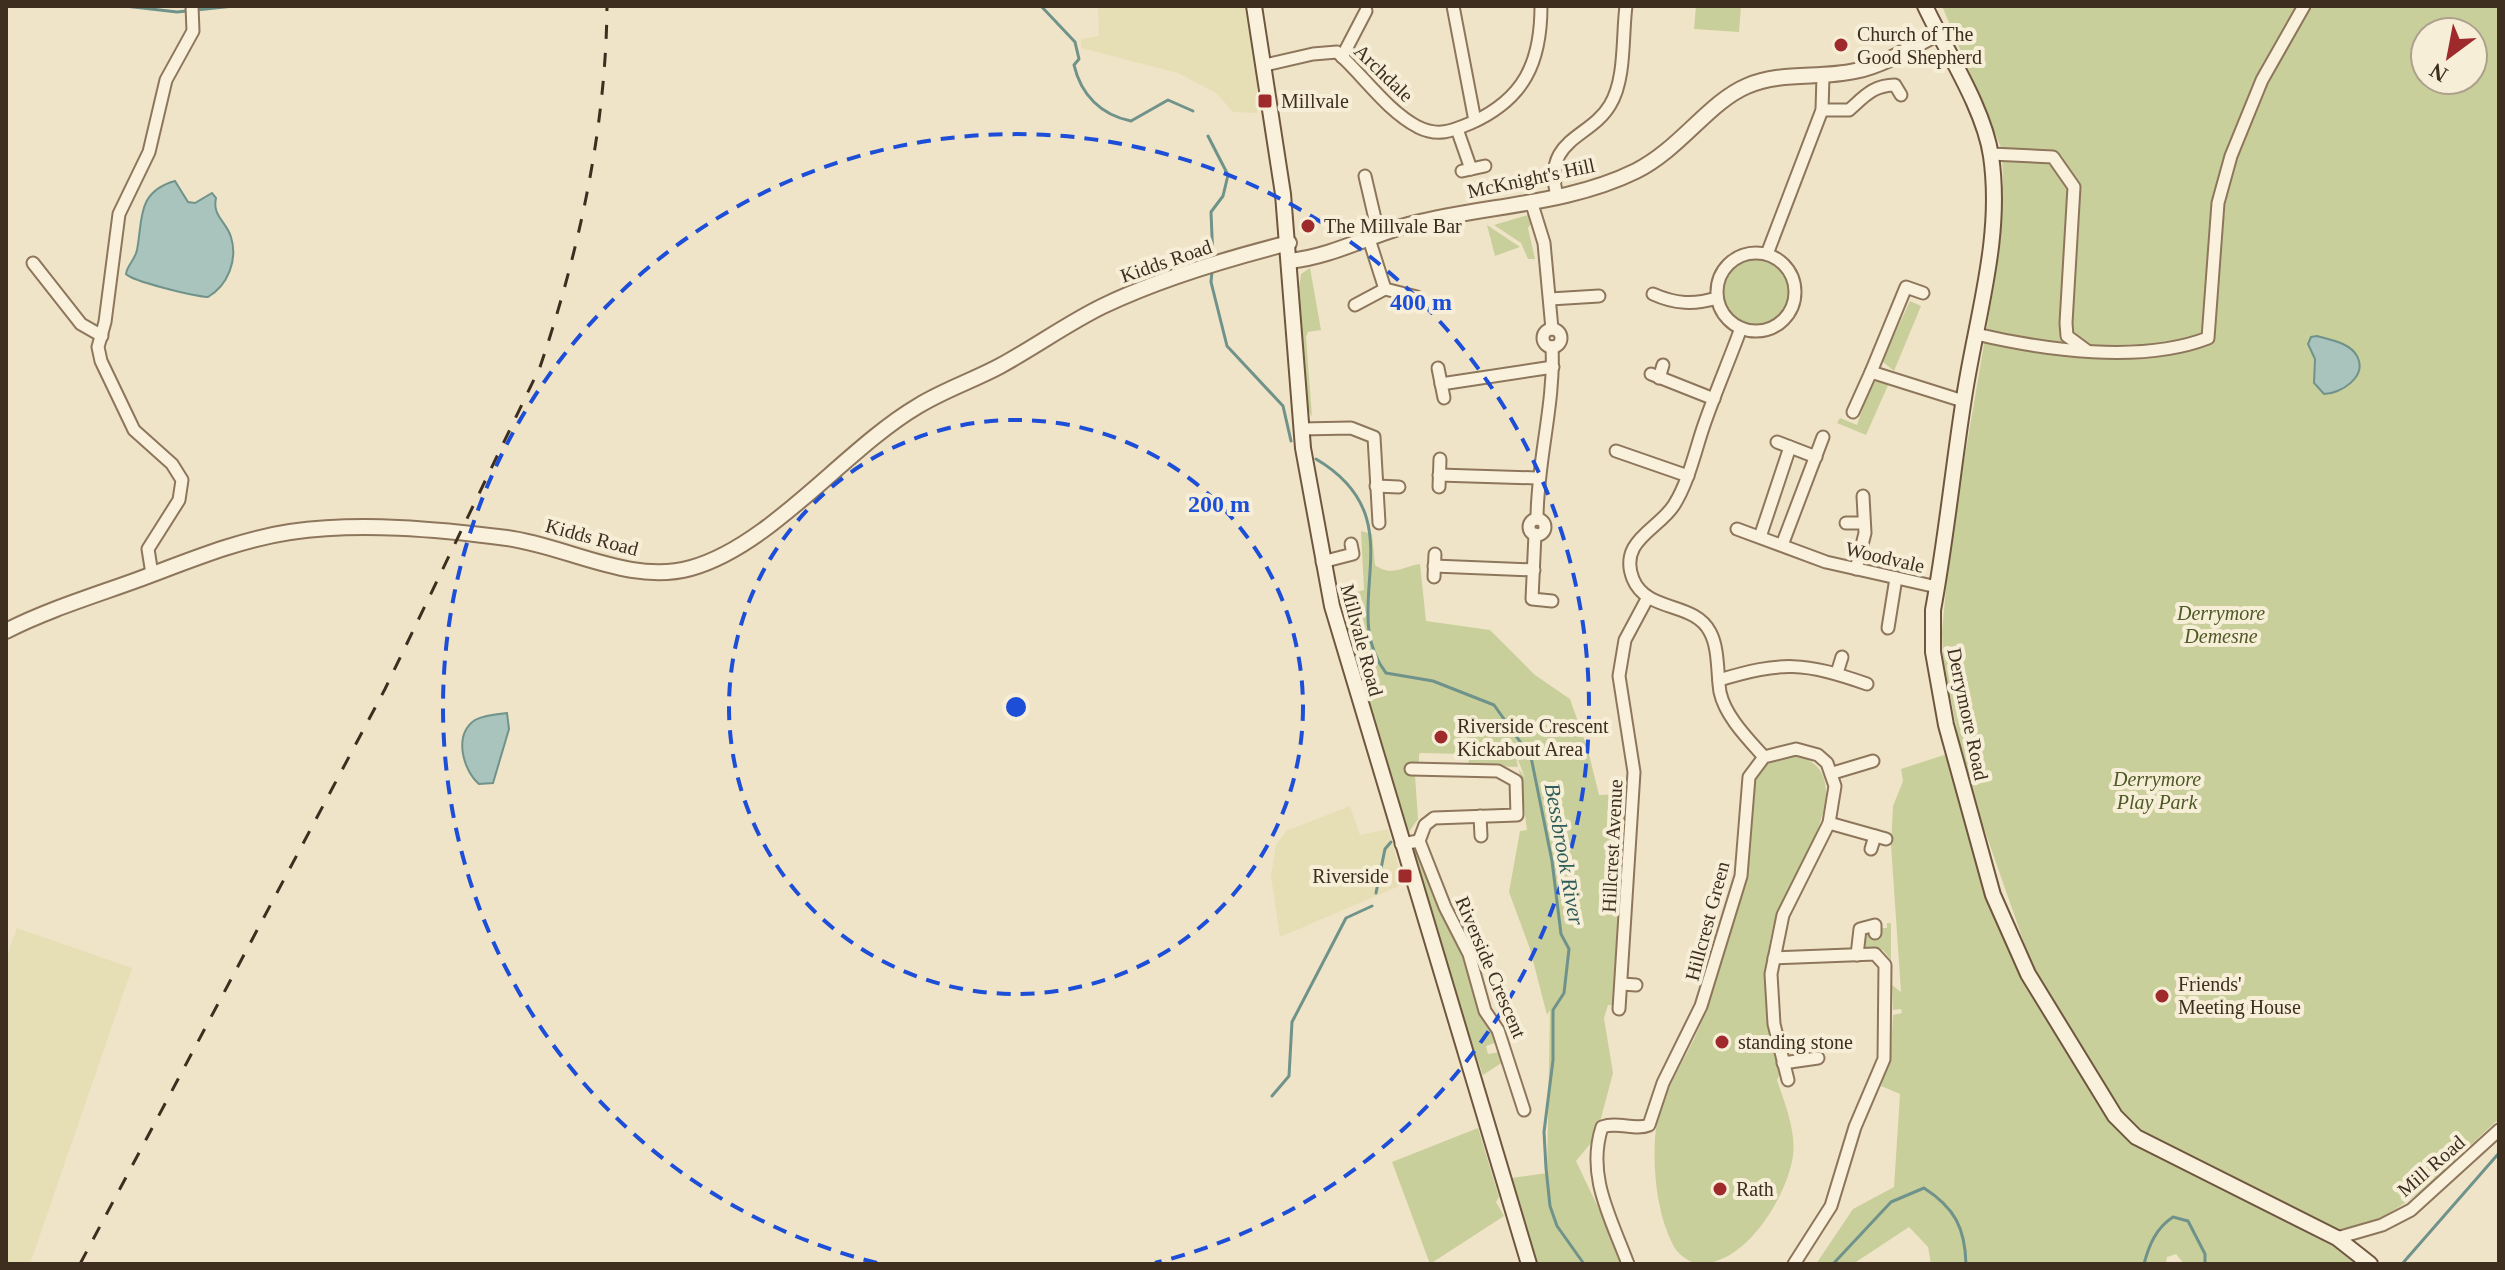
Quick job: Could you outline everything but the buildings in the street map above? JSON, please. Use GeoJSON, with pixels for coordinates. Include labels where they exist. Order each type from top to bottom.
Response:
{"type":"FeatureCollection","features":[{"type":"Feature","properties":{"kind":"main road","name":"Millvale Road"},"geometry":{"type":"LineString","coordinates":[[1254,6],[1289,243],[1301,429],[1322,562],[1353,687],[1529,1264]]}},
{"type":"Feature","properties":{"kind":"main road","name":"Derrymore Road"},"geometry":{"type":"LineString","coordinates":[[1925,6],[1972,102],[1991,154],[1993,227],[1963,401],[1933,610],[1936,674],[1952,749],[1993,895],[2028,974],[2115,1116],[2136,1137],[2337,1238],[2370,1264]]}},
{"type":"Feature","properties":{"kind":"main road","name":"McKnight's Hill"},"geometry":{"type":"LineString","coordinates":[[1290,261],[1327,256],[1412,224],[1601,185],[1660,157],[1725,98],[1744,87],[1763,80],[1823,76],[1880,64],[1938,33]]}},
{"type":"Feature","properties":{"kind":"main road","name":"Kidds Road"},"geometry":{"type":"LineString","coordinates":[[6,631],[152,574],[250,542],[326,529],[506,538],[541,543],[621,568],[647,572],[687,570],[708,563],[767,525],[860,447],[918,406],[998,367],[1099,308],[1163,280],[1289,243]]}},
{"type":"Feature","properties":{"kind":"street"},"geometry":{"type":"LineString","coordinates":[[1453,6],[1475,121]]}},
{"type":"Feature","properties":{"kind":"street","name":"Archdale"},"geometry":{"type":"LineString","coordinates":[[1265,65],[1328,51],[1342,57],[1386,102],[1418,127],[1433,133],[1457,129],[1507,103],[1527,75],[1536,59],[1541,6]]}},
{"type":"Feature","properties":{"kind":"street"},"geometry":{"type":"LineString","coordinates":[[1557,196],[1554,180],[1566,143],[1609,107],[1617,87],[1626,6]]}},
{"type":"Feature","properties":{"kind":"street"},"geometry":{"type":"LineString","coordinates":[[1976,334],[2020,345],[2087,350],[2160,349],[2208,338],[2218,203],[2231,156],[2262,80],[2304,6]]}},
{"type":"Feature","properties":{"kind":"street"},"geometry":{"type":"LineString","coordinates":[[152,574],[148,549],[179,500],[182,480],[172,464],[145,443],[129,421],[101,361],[98,347],[119,214],[149,152],[166,80],[189,39],[193,9]]}},
{"type":"Feature","properties":{"kind":"street"},"geometry":{"type":"LineString","coordinates":[[1342,57],[1366,20]]}},
{"type":"Feature","properties":{"kind":"street"},"geometry":{"type":"LineString","coordinates":[[1767,254],[1822,110],[1823,76]]}},
{"type":"Feature","properties":{"kind":"street"},"geometry":{"type":"LineString","coordinates":[[1822,110],[1843,113],[1869,91],[1888,85],[1895,85],[1901,95]]}},
{"type":"Feature","properties":{"kind":"street"},"geometry":{"type":"LineString","coordinates":[[1457,129],[1466,170],[1485,166]]}},
{"type":"Feature","properties":{"kind":"street"},"geometry":{"type":"LineString","coordinates":[[1991,154],[2053,157],[2074,187],[2067,336],[2087,350]]}},
{"type":"Feature","properties":{"kind":"street"},"geometry":{"type":"LineString","coordinates":[[1365,176],[1385,289]]}},
{"type":"Feature","properties":{"kind":"street"},"geometry":{"type":"LineString","coordinates":[[1531,201],[1544,243],[1552,329],[1544,334],[1543,339],[1552,347],[1553,367],[1537,478],[1537,519],[1529,527],[1535,534],[1532,599],[1552,601]]}},
{"type":"Feature","properties":{"kind":"street"},"geometry":{"type":"LineString","coordinates":[[1754,252],[1767,254],[1788,269],[1796,293],[1794,306],[1778,325],[1766,330],[1741,328],[1722,311],[1717,298],[1722,273],[1730,262],[1754,252]]}},
{"type":"Feature","properties":{"kind":"street"},"geometry":{"type":"LineString","coordinates":[[33,263],[81,324],[102,336]]}},
{"type":"Feature","properties":{"kind":"street"},"geometry":{"type":"LineString","coordinates":[[1853,412],[1906,287],[1923,293]]}},
{"type":"Feature","properties":{"kind":"street"},"geometry":{"type":"LineString","coordinates":[[1355,305],[1385,289],[1417,297]]}},
{"type":"Feature","properties":{"kind":"street"},"geometry":{"type":"LineString","coordinates":[[1653,294],[1682,303],[1700,304],[1717,298]]}},
{"type":"Feature","properties":{"kind":"street"},"geometry":{"type":"LineString","coordinates":[[1550,299],[1599,296]]}},
{"type":"Feature","properties":{"kind":"street"},"geometry":{"type":"LineString","coordinates":[[1741,328],[1688,476],[1674,505],[1642,534],[1631,556],[1633,579],[1648,597],[1688,613],[1706,625],[1713,637],[1726,707],[1764,757],[1785,749],[1808,751],[1827,763],[1833,773],[1835,795],[1829,823],[1788,904],[1774,958],[1771,1001],[1788,1080]]}},
{"type":"Feature","properties":{"kind":"street"},"geometry":{"type":"LineString","coordinates":[[1663,365],[1655,376],[1714,399]]}},
{"type":"Feature","properties":{"kind":"street"},"geometry":{"type":"LineString","coordinates":[[1441,384],[1553,367]]}},
{"type":"Feature","properties":{"kind":"street"},"geometry":{"type":"LineString","coordinates":[[1438,368],[1444,398]]}},
{"type":"Feature","properties":{"kind":"street"},"geometry":{"type":"LineString","coordinates":[[1871,372],[1963,401]]}},
{"type":"Feature","properties":{"kind":"street"},"geometry":{"type":"LineString","coordinates":[[1301,429],[1351,428],[1369,433],[1377,448],[1379,523]]}},
{"type":"Feature","properties":{"kind":"street"},"geometry":{"type":"LineString","coordinates":[[1782,545],[1823,437]]}},
{"type":"Feature","properties":{"kind":"street"},"geometry":{"type":"LineString","coordinates":[[1777,442],[1816,457]]}},
{"type":"Feature","properties":{"kind":"street"},"geometry":{"type":"LineString","coordinates":[[1760,537],[1790,447]]}},
{"type":"Feature","properties":{"kind":"street"},"geometry":{"type":"LineString","coordinates":[[1621,468],[1621,453],[1688,476]]}},
{"type":"Feature","properties":{"kind":"street"},"geometry":{"type":"LineString","coordinates":[[1440,459],[1439,481],[1537,478]]}},
{"type":"Feature","properties":{"kind":"street"},"geometry":{"type":"LineString","coordinates":[[1376,486],[1399,487]]}},
{"type":"Feature","properties":{"kind":"street"},"geometry":{"type":"LineString","coordinates":[[1856,569],[1864,523],[1863,496]]}},
{"type":"Feature","properties":{"kind":"street"},"geometry":{"type":"LineString","coordinates":[[1846,523],[1864,523]]}},
{"type":"Feature","properties":{"kind":"street","name":"Woodvale"},"geometry":{"type":"LineString","coordinates":[[1737,529],[1826,562],[1937,587]]}},
{"type":"Feature","properties":{"kind":"street"},"geometry":{"type":"LineString","coordinates":[[1322,562],[1353,554],[1351,544]]}},
{"type":"Feature","properties":{"kind":"street"},"geometry":{"type":"LineString","coordinates":[[1434,565],[1534,570]]}},
{"type":"Feature","properties":{"kind":"street"},"geometry":{"type":"LineString","coordinates":[[1888,628],[1884,611],[1896,578]]}},
{"type":"Feature","properties":{"kind":"street","name":"Hillcrest Avenue"},"geometry":{"type":"LineString","coordinates":[[1619,1009],[1634,772],[1619,676],[1625,640],[1648,597]]}},
{"type":"Feature","properties":{"kind":"street"},"geometry":{"type":"LineString","coordinates":[[1837,673],[1842,657]]}},
{"type":"Feature","properties":{"kind":"street"},"geometry":{"type":"LineString","coordinates":[[1719,680],[1771,665],[1837,673],[1867,684]]}},
{"type":"Feature","properties":{"kind":"street","name":"Hillcrest Green"},"geometry":{"type":"LineString","coordinates":[[1628,1264],[1597,1177],[1595,1151],[1602,1127],[1611,1123],[1649,1125],[1663,1083],[1695,1023],[1741,876],[1749,777],[1764,757]]}},
{"type":"Feature","properties":{"kind":"street"},"geometry":{"type":"LineString","coordinates":[[1833,773],[1873,761]]}},
{"type":"Feature","properties":{"kind":"street"},"geometry":{"type":"LineString","coordinates":[[1401,844],[1419,841],[1430,819],[1517,815],[1516,781],[1511,775],[1498,771],[1411,769]]}},
{"type":"Feature","properties":{"kind":"street"},"geometry":{"type":"LineString","coordinates":[[1480,816],[1481,836]]}},
{"type":"Feature","properties":{"kind":"street"},"geometry":{"type":"LineString","coordinates":[[1829,823],[1880,837],[1871,849]]}},
{"type":"Feature","properties":{"kind":"street","name":"Riverside Crescent"},"geometry":{"type":"LineString","coordinates":[[1419,841],[1469,954],[1485,1011],[1498,1030],[1524,1110]]}},
{"type":"Feature","properties":{"kind":"street"},"geometry":{"type":"LineString","coordinates":[[1857,955],[1860,929],[1875,925],[1875,933]]}},
{"type":"Feature","properties":{"kind":"street"},"geometry":{"type":"LineString","coordinates":[[1774,958],[1875,954],[1885,965],[1884,1059],[1855,1127],[1831,1206],[1794,1264]]}},
{"type":"Feature","properties":{"kind":"street"},"geometry":{"type":"LineString","coordinates":[[1622,984],[1636,985]]}},
{"type":"Feature","properties":{"kind":"street"},"geometry":{"type":"LineString","coordinates":[[1783,1063],[1818,1058]]}},
{"type":"Feature","properties":{"kind":"street","name":"Mill Road"},"geometry":{"type":"LineString","coordinates":[[2337,1238],[2382,1225],[2411,1210],[2499,1130]]}},
{"type":"Feature","properties":{"kind":"shaded area"},"geometry":{"type":"Polygon","coordinates":[[[1098,6],[1244,6],[1257,76],[1257,113],[1233,112],[1216,93],[1178,73],[1081,48],[1081,39],[1099,36],[1098,6]]]}},
{"type":"Feature","properties":{"kind":"shaded area"},"geometry":{"type":"Polygon","coordinates":[[[1350,806],[1360,835],[1388,829],[1404,884],[1280,937],[1271,876],[1276,845],[1286,831],[1350,806]]]}},
{"type":"Feature","properties":{"kind":"shaded area"},"geometry":{"type":"Polygon","coordinates":[[[17,928],[132,968],[30,1264],[6,1264],[6,958],[17,928]]]}},
{"type":"Feature","properties":{"kind":"green space"},"geometry":{"type":"Polygon","coordinates":[[[1696,6],[1741,6],[1739,32],[1694,29],[1696,6]]]}},
{"type":"Feature","properties":{"kind":"green space","name":"Derrymore Demesne"},"geometry":{"type":"Polygon","coordinates":[[[1942,6],[2499,6],[2499,1119],[2433,1181],[2404,1203],[2327,1241],[2355,1264],[2184,1264],[2176,1254],[2167,1257],[2166,1264],[1931,1264],[1928,1247],[1909,1227],[1853,1264],[1816,1264],[1853,1209],[1894,1187],[1900,1094],[1881,1086],[1891,1052],[1893,1015],[1902,1013],[1901,1009],[1893,1010],[1892,985],[1901,992],[1891,845],[1893,806],[1903,781],[1901,769],[1947,754],[2003,914],[2036,977],[1966,777],[1943,659],[1942,632],[1950,544],[1994,285],[2003,181],[2002,150],[1942,6]]]}},
{"type":"Feature","properties":{"kind":"green space"},"geometry":{"type":"Polygon","coordinates":[[[1528,215],[1535,259],[1528,259],[1521,243],[1494,225],[1528,215]]]}},
{"type":"Feature","properties":{"kind":"green space"},"geometry":{"type":"Polygon","coordinates":[[[1487,225],[1520,247],[1495,256],[1487,225]]]}},
{"type":"Feature","properties":{"kind":"green space"},"geometry":{"type":"Polygon","coordinates":[[[1755,257],[1779,267],[1789,291],[1779,315],[1755,325],[1731,315],[1721,291],[1731,267],[1755,257]]]}},
{"type":"Feature","properties":{"kind":"green space"},"geometry":{"type":"Polygon","coordinates":[[[1310,268],[1321,330],[1308,332],[1306,337],[1312,417],[1307,407],[1298,297],[1301,274],[1310,268]]]}},
{"type":"Feature","properties":{"kind":"green space"},"geometry":{"type":"Polygon","coordinates":[[[1910,301],[1921,306],[1894,371],[1882,361],[1910,301]]]}},
{"type":"Feature","properties":{"kind":"green space"},"geometry":{"type":"Polygon","coordinates":[[[1881,379],[1889,383],[1866,435],[1837,423],[1840,418],[1857,425],[1871,384],[1881,379]]]}},
{"type":"Feature","properties":{"kind":"green space"},"geometry":{"type":"Polygon","coordinates":[[[1361,531],[1372,534],[1375,565],[1381,569],[1392,571],[1420,564],[1426,621],[1490,630],[1535,675],[1570,699],[1588,750],[1599,795],[1626,794],[1612,1005],[1608,1005],[1604,1018],[1613,1073],[1596,1137],[1576,1161],[1617,1247],[1620,1264],[1534,1264],[1511,1178],[1547,1173],[1550,1010],[1547,1015],[1530,949],[1509,892],[1520,831],[1527,830],[1519,769],[1525,778],[1515,752],[1518,767],[1469,765],[1466,729],[1461,728],[1461,754],[1422,753],[1419,754],[1419,762],[1407,764],[1409,773],[1415,775],[1418,819],[1409,832],[1338,603],[1339,597],[1364,590],[1361,531]]]}},
{"type":"Feature","properties":{"kind":"green space"},"geometry":{"type":"Polygon","coordinates":[[[1785,753],[1812,762],[1824,779],[1825,801],[1807,855],[1773,927],[1767,964],[1769,1019],[1780,1073],[1777,1080],[1791,1127],[1793,1156],[1782,1191],[1760,1228],[1730,1255],[1713,1262],[1695,1263],[1675,1248],[1663,1220],[1656,1179],[1657,1124],[1670,1086],[1702,1020],[1725,951],[1742,885],[1749,799],[1754,779],[1764,765],[1785,753]]]}},
{"type":"Feature","properties":{"kind":"green space"},"geometry":{"type":"Polygon","coordinates":[[[1412,847],[1418,849],[1442,916],[1459,939],[1479,1006],[1496,1033],[1497,1042],[1486,1046],[1488,1054],[1500,1052],[1506,1060],[1483,1075],[1451,986],[1412,847]]]}},
{"type":"Feature","properties":{"kind":"green space"},"geometry":{"type":"Polygon","coordinates":[[[1887,923],[1891,923],[1891,960],[1883,950],[1864,947],[1862,934],[1868,930],[1880,934],[1880,928],[1887,928],[1887,923]]]}},
{"type":"Feature","properties":{"kind":"green space"},"geometry":{"type":"Polygon","coordinates":[[[1478,1128],[1499,1197],[1496,1202],[1504,1216],[1430,1264],[1392,1162],[1478,1128]]]}},
{"type":"Feature","properties":{"kind":"water"},"geometry":{"type":"Polygon","coordinates":[[[175,181],[188,202],[195,203],[212,193],[216,198],[218,214],[231,237],[233,254],[230,271],[221,286],[208,297],[163,288],[126,274],[136,254],[147,200],[153,192],[175,181]]]}},
{"type":"Feature","properties":{"kind":"water"},"geometry":{"type":"Polygon","coordinates":[[[2317,336],[2350,348],[2357,356],[2359,371],[2344,388],[2324,394],[2314,383],[2315,359],[2308,344],[2311,337],[2317,336]]]}},
{"type":"Feature","properties":{"kind":"water"},"geometry":{"type":"Polygon","coordinates":[[[507,713],[509,729],[493,783],[479,784],[465,762],[464,734],[475,720],[507,713]]]}},
{"type":"Feature","properties":{"kind":"waterway","name":"Bessbrook River"},"geometry":{"type":"LineString","coordinates":[[125,6],[177,12],[234,6]]}},
{"type":"Feature","properties":{"kind":"waterway","name":"Bessbrook River"},"geometry":{"type":"LineString","coordinates":[[1041,6],[1075,42],[1079,59],[1074,65],[1077,76],[1087,94],[1102,109],[1131,121],[1168,100],[1193,111]]}},
{"type":"Feature","properties":{"kind":"waterway","name":"Bessbrook River"},"geometry":{"type":"LineString","coordinates":[[1208,136],[1228,175],[1223,196],[1211,212],[1213,260]]}},
{"type":"Feature","properties":{"kind":"waterway","name":"Bessbrook River"},"geometry":{"type":"LineString","coordinates":[[1212,271],[1211,282],[1227,346],[1283,406],[1291,441]]}},
{"type":"Feature","properties":{"kind":"waterway","name":"Bessbrook River"},"geometry":{"type":"LineString","coordinates":[[1316,459],[1346,483],[1363,509],[1370,536],[1368,620],[1373,647],[1386,673],[1433,681],[1494,705],[1531,757],[1552,861],[1561,934],[1569,949],[1564,993],[1553,1010],[1553,1060],[1544,1132],[1546,1168],[1550,1206],[1557,1226],[1584,1264]]}},
{"type":"Feature","properties":{"kind":"waterway"},"geometry":{"type":"LineString","coordinates":[[1376,893],[1385,849],[1391,842]]}},
{"type":"Feature","properties":{"kind":"waterway"},"geometry":{"type":"LineString","coordinates":[[1272,1096],[1289,1076],[1292,1022],[1346,918],[1372,906]]}},
{"type":"Feature","properties":{"kind":"waterway","name":"Bessbrook River"},"geometry":{"type":"LineString","coordinates":[[2402,1264],[2499,1153]]}},
{"type":"Feature","properties":{"kind":"waterway","name":"Bessbrook River"},"geometry":{"type":"LineString","coordinates":[[1833,1264],[1891,1202],[1924,1188],[1944,1203],[1956,1220],[1966,1264]]}},
{"type":"Feature","properties":{"kind":"waterway","name":"Bessbrook River"},"geometry":{"type":"LineString","coordinates":[[2144,1264],[2154,1238],[2173,1217],[2188,1221],[2205,1254],[2205,1264]]}},
{"type":"Feature","properties":{"kind":"railway"},"geometry":{"type":"LineString","coordinates":[[80,1264],[385,689],[540,367],[567,279],[588,189],[602,98],[607,6]]}},
{"type":"Feature","properties":{"kind":"place","name":"Church of The Good Shepherd"},"geometry":{"type":"Point","coordinates":[1841,45]}},
{"type":"Feature","properties":{"kind":"place","name":"Millvale"},"geometry":{"type":"Point","coordinates":[1265,101]}},
{"type":"Feature","properties":{"kind":"place","name":"The Millvale Bar"},"geometry":{"type":"Point","coordinates":[1308,226]}},
{"type":"Feature","properties":{"kind":"place","name":"Riverside Crescent Kickabout Area"},"geometry":{"type":"Point","coordinates":[1441,737]}},
{"type":"Feature","properties":{"kind":"place","name":"Riverside"},"geometry":{"type":"Point","coordinates":[1405,876]}},
{"type":"Feature","properties":{"kind":"place","name":"Friends' Meeting House"},"geometry":{"type":"Point","coordinates":[2162,996]}},
{"type":"Feature","properties":{"kind":"place","name":"standing stone"},"geometry":{"type":"Point","coordinates":[1722,1042]}},
{"type":"Feature","properties":{"kind":"place","name":"Rath"},"geometry":{"type":"Point","coordinates":[1720,1189]}},
{"type":"Feature","properties":{"kind":"park label","name":"Derrymore Play Park"},"geometry":{"type":"Point","coordinates":[2157,790]}}]}
